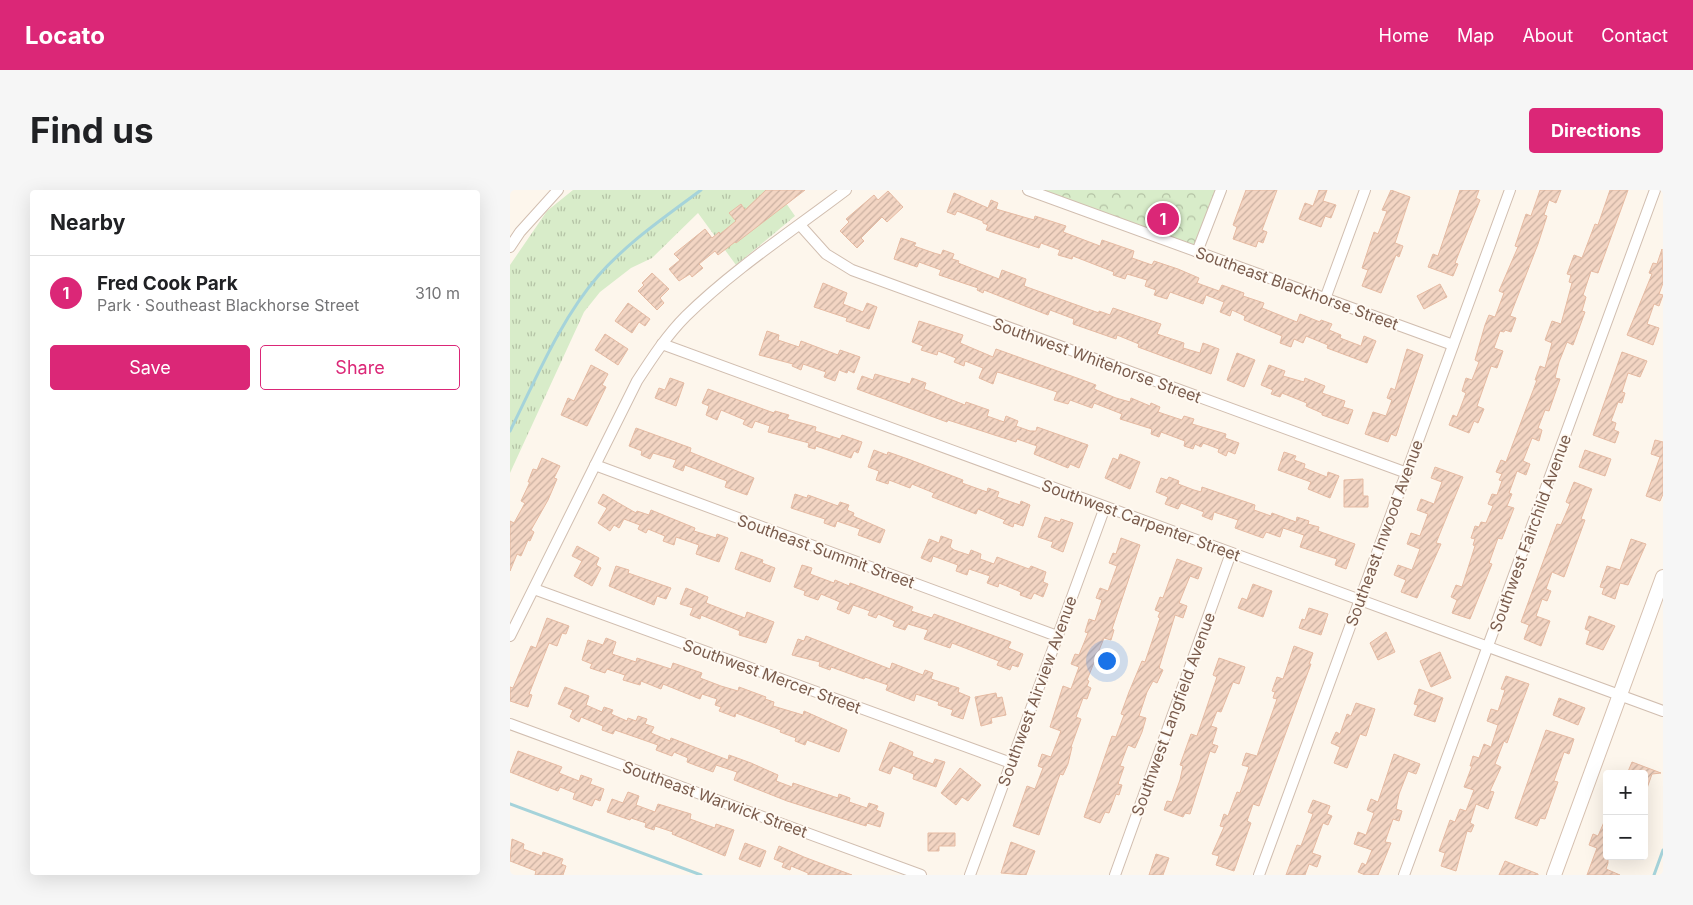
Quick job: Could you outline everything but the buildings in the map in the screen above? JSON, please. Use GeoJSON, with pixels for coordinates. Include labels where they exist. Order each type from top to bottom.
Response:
{"type":"FeatureCollection","features":[{"type":"Feature","properties":{"kind":"street"},"geometry":{"type":"LineString","coordinates":[[510,247],[520,232],[558,190]]}},
{"type":"Feature","properties":{"kind":"street"},"geometry":{"type":"LineString","coordinates":[[510,636],[638,380],[662,344],[686,316],[724,282],[846,190]]}},
{"type":"Feature","properties":{"kind":"street","name":"Southeast Blackhorse Street"},"geometry":{"type":"LineString","coordinates":[[1028,190],[1453,345]]}},
{"type":"Feature","properties":{"kind":"street"},"geometry":{"type":"LineString","coordinates":[[1197,252],[1221,190]]}},
{"type":"Feature","properties":{"kind":"street"},"geometry":{"type":"LineString","coordinates":[[1325,299],[1365,190]]}},
{"type":"Feature","properties":{"kind":"street","name":"Southeast Inwood Avenue"},"geometry":{"type":"LineString","coordinates":[[1259,875],[1510,190]]}},
{"type":"Feature","properties":{"kind":"street","name":"Southwest Fairchild Avenue"},"geometry":{"type":"LineString","coordinates":[[1404,875],[1656,190]]}},
{"type":"Feature","properties":{"kind":"street","name":"Southwest Whitehorse Street"},"geometry":{"type":"LineString","coordinates":[[800,225],[826,254],[852,270],[1406,473]]}},
{"type":"Feature","properties":{"kind":"street","name":"Southwest Carpenter Street"},"geometry":{"type":"LineString","coordinates":[[662,344],[1663,711]]}},
{"type":"Feature","properties":{"kind":"street","name":"Southeast Summit Street"},"geometry":{"type":"LineString","coordinates":[[595,465],[1057,636]]}},
{"type":"Feature","properties":{"kind":"street","name":"Southwest Airview Avenue"},"geometry":{"type":"LineString","coordinates":[[970,875],[1105,507]]}},
{"type":"Feature","properties":{"kind":"street","name":"Southwest Langfield Avenue"},"geometry":{"type":"LineString","coordinates":[[1115,875],[1231,553]]}},
{"type":"Feature","properties":{"kind":"street"},"geometry":{"type":"LineString","coordinates":[[1554,875],[1663,577]]}},
{"type":"Feature","properties":{"kind":"street","name":"Southwest Mercer Street"},"geometry":{"type":"LineString","coordinates":[[534,589],[1011,763]]}},
{"type":"Feature","properties":{"kind":"street","name":"Southeast Warwick Street"},"geometry":{"type":"LineString","coordinates":[[510,724],[921,875]]}},
{"type":"Feature","properties":{"kind":"green space"},"geometry":{"type":"Polygon","coordinates":[[[573,190],[777,190],[795,216],[736,265],[698,213],[652,258],[631,268],[600,292],[584,312],[510,473],[510,265],[547,211],[573,190]]]}},
{"type":"Feature","properties":{"kind":"green space"},"geometry":{"type":"Polygon","coordinates":[[[1042,190],[1217,190],[1196,248],[1042,190]]]}},
{"type":"Feature","properties":{"kind":"waterway"},"geometry":{"type":"LineString","coordinates":[[510,431],[560,331],[584,293],[622,252],[647,230],[701,190]]}},
{"type":"Feature","properties":{"kind":"waterway"},"geometry":{"type":"LineString","coordinates":[[510,804],[701,875]]}},
{"type":"Feature","properties":{"kind":"waterway"},"geometry":{"type":"LineString","coordinates":[[1654,875],[1663,850]]}},
{"type":"Feature","properties":{"kind":"place","name":"Fred Cook Park"},"geometry":{"type":"Point","coordinates":[1163,219]}}]}
